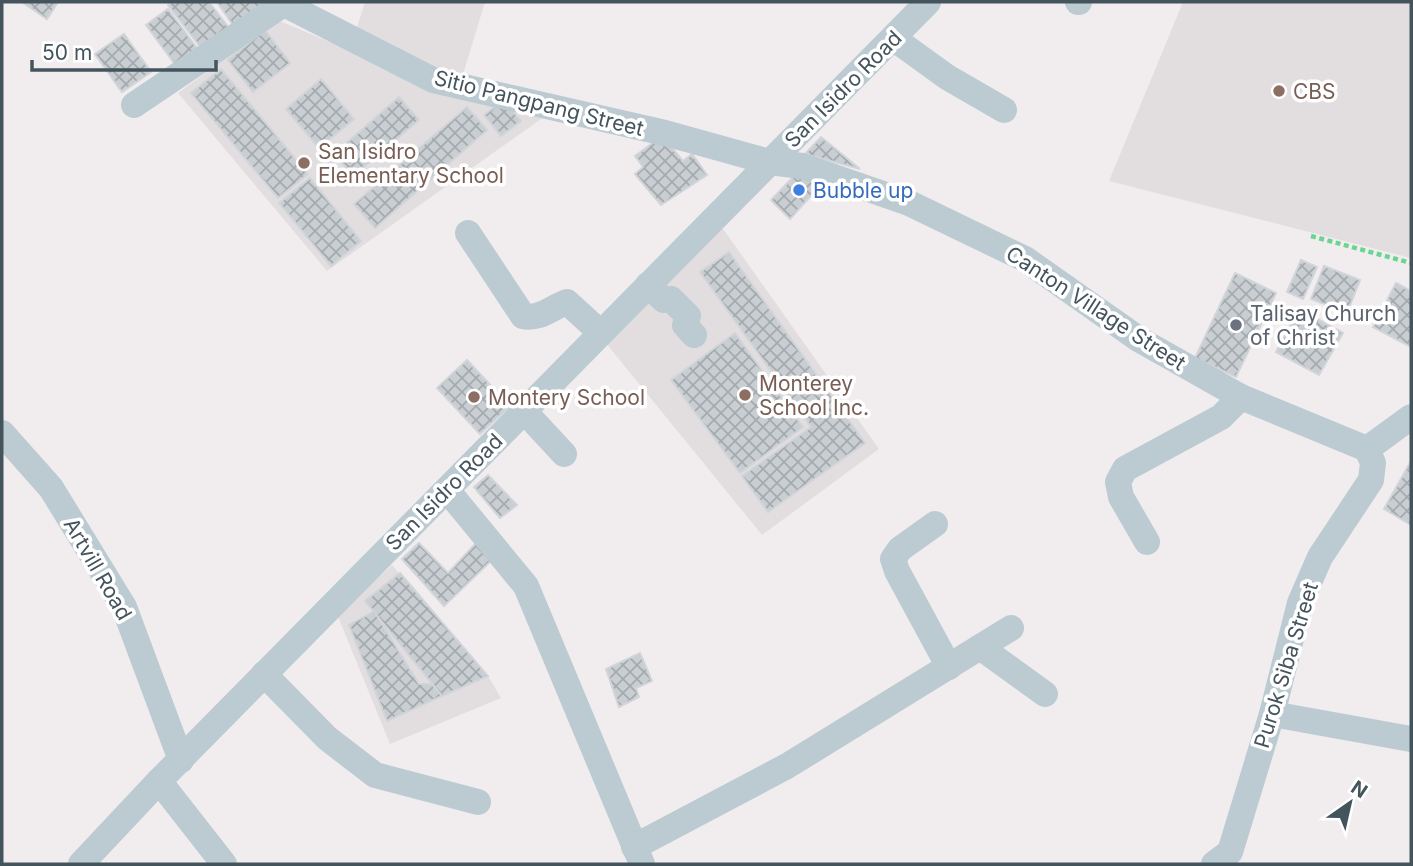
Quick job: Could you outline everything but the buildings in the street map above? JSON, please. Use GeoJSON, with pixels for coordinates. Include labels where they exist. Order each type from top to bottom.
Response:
{"type":"FeatureCollection","features":[{"type":"Feature","properties":{"kind":"street","name":"San Isidro Road"},"geometry":{"type":"LineString","coordinates":[[81,864],[159,781],[601,333],[656,293],[769,162],[925,3]]}},
{"type":"Feature","properties":{"kind":"street"},"geometry":{"type":"LineString","coordinates":[[134,105],[281,4]]}},
{"type":"Feature","properties":{"kind":"street","name":"Sitio Pangpang Street"},"geometry":{"type":"LineString","coordinates":[[281,4],[433,80],[665,133],[769,162]]}},
{"type":"Feature","properties":{"kind":"street"},"geometry":{"type":"LineString","coordinates":[[893,38],[947,77],[1004,110]]}},
{"type":"Feature","properties":{"kind":"street","name":"Canton Village Street"},"geometry":{"type":"LineString","coordinates":[[769,162],[803,166],[909,203],[1025,259],[1140,341],[1241,397],[1367,449]]}},
{"type":"Feature","properties":{"kind":"street"},"geometry":{"type":"LineString","coordinates":[[468,233],[523,316],[531,318],[567,302],[601,333]]}},
{"type":"Feature","properties":{"kind":"street"},"geometry":{"type":"LineString","coordinates":[[656,293],[660,309],[676,326],[690,330]]}},
{"type":"Feature","properties":{"kind":"street"},"geometry":{"type":"LineString","coordinates":[[1147,542],[1122,497],[1118,482],[1125,469],[1221,417],[1241,397]]}},
{"type":"Feature","properties":{"kind":"street"},"geometry":{"type":"LineString","coordinates":[[524,411],[564,454]]}},
{"type":"Feature","properties":{"kind":"street"},"geometry":{"type":"LineString","coordinates":[[1367,449],[1411,417]]}},
{"type":"Feature","properties":{"kind":"street","name":"Artvill Road"},"geometry":{"type":"LineString","coordinates":[[2,433],[51,488],[124,607],[181,760]]}},
{"type":"Feature","properties":{"kind":"street","name":"Purok Siba Street"},"geometry":{"type":"LineString","coordinates":[[1225,860],[1272,714],[1300,603],[1320,557],[1371,480],[1373,463],[1367,449]]}},
{"type":"Feature","properties":{"kind":"street"},"geometry":{"type":"LineString","coordinates":[[447,489],[526,586],[638,856],[1011,628]]}},
{"type":"Feature","properties":{"kind":"street"},"geometry":{"type":"LineString","coordinates":[[935,524],[900,549],[893,559],[949,667]]}},
{"type":"Feature","properties":{"kind":"street"},"geometry":{"type":"LineString","coordinates":[[980,647],[1045,694]]}},
{"type":"Feature","properties":{"kind":"street"},"geometry":{"type":"LineString","coordinates":[[264,674],[327,738],[375,775],[478,802]]}},
{"type":"Feature","properties":{"kind":"street"},"geometry":{"type":"LineString","coordinates":[[1272,714],[1411,738]]}},
{"type":"Feature","properties":{"kind":"street"},"geometry":{"type":"LineString","coordinates":[[159,781],[224,864]]}},
{"type":"Feature","properties":{"kind":"path"},"geometry":{"type":"LineString","coordinates":[[1311,236],[1411,263]]}},
{"type":"Feature","properties":{"kind":"shaded area"},"geometry":{"type":"Polygon","coordinates":[[[365,2],[485,2],[461,81],[355,33],[365,2]]]}},
{"type":"Feature","properties":{"kind":"shaded area","name":"CBS"},"geometry":{"type":"Polygon","coordinates":[[[1183,2],[1411,2],[1411,258],[1109,181],[1183,2]]]}},
{"type":"Feature","properties":{"kind":"shaded area","name":"San Isidro Elementary School"},"geometry":{"type":"Polygon","coordinates":[[[277,20],[383,64],[448,97],[502,98],[551,112],[327,271],[178,93],[277,20]]]}},
{"type":"Feature","properties":{"kind":"shaded area","name":"Monterey School Inc."},"geometry":{"type":"Polygon","coordinates":[[[721,226],[879,449],[762,535],[605,342],[721,226]]]}},
{"type":"Feature","properties":{"kind":"shaded area"},"geometry":{"type":"Polygon","coordinates":[[[392,565],[488,676],[501,698],[390,744],[337,614],[392,565]]]}},
{"type":"Feature","properties":{"kind":"place","name":"CBS"},"geometry":{"type":"Point","coordinates":[1279,91]}},
{"type":"Feature","properties":{"kind":"place","name":"San Isidro Elementary School"},"geometry":{"type":"Point","coordinates":[304,163]}},
{"type":"Feature","properties":{"kind":"place","name":"Bubble up"},"geometry":{"type":"Point","coordinates":[799,190]}},
{"type":"Feature","properties":{"kind":"place","name":"Talisay Church of Christ"},"geometry":{"type":"Point","coordinates":[1236,325]}},
{"type":"Feature","properties":{"kind":"place","name":"Monterey School Inc."},"geometry":{"type":"Point","coordinates":[745,395]}},
{"type":"Feature","properties":{"kind":"place","name":"Montery School"},"geometry":{"type":"Point","coordinates":[474,397]}}]}
